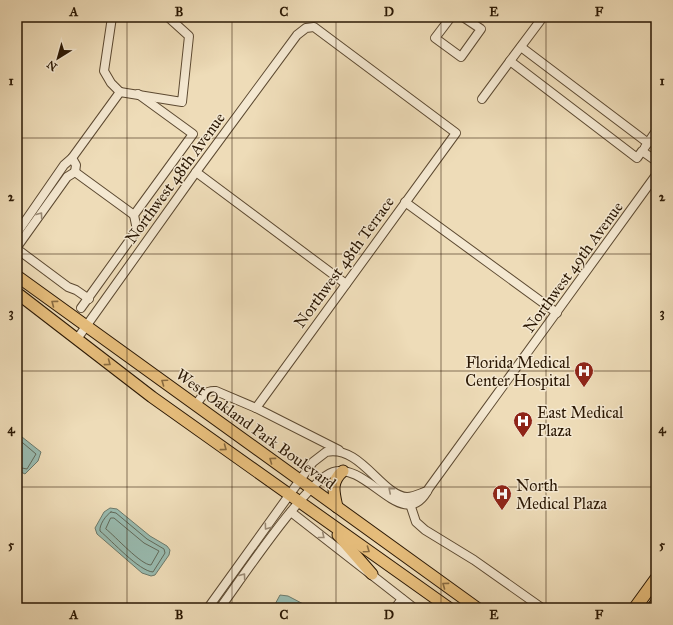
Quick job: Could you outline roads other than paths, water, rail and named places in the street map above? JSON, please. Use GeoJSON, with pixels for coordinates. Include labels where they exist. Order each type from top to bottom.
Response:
{"type":"FeatureCollection","features":[{"type":"Feature","properties":{"kind":"highway"},"geometry":{"type":"LineString","coordinates":[[635,608],[656,579]]}},
{"type":"Feature","properties":{"kind":"highway"},"geometry":{"type":"LineString","coordinates":[[653,608],[656,604]]}},
{"type":"Feature","properties":{"kind":"main road","name":"West Oakland Park Boulevard"},"geometry":{"type":"LineString","coordinates":[[17,276],[477,608]]}},
{"type":"Feature","properties":{"kind":"main road"},"geometry":{"type":"LineString","coordinates":[[17,293],[152,397],[323,520],[449,608]]}},
{"type":"Feature","properties":{"kind":"main road"},"geometry":{"type":"LineString","coordinates":[[338,507],[333,486],[336,478],[343,471]]}},
{"type":"Feature","properties":{"kind":"main road"},"geometry":{"type":"LineString","coordinates":[[323,520],[372,574]]}},
{"type":"Feature","properties":{"kind":"street"},"geometry":{"type":"LineString","coordinates":[[112,17],[104,71],[111,83],[120,92],[182,102],[190,36],[168,17]]}},
{"type":"Feature","properties":{"kind":"street"},"geometry":{"type":"LineString","coordinates":[[451,17],[435,38],[461,57],[480,29],[463,17]]}},
{"type":"Feature","properties":{"kind":"street"},"geometry":{"type":"LineString","coordinates":[[482,99],[543,17]]}},
{"type":"Feature","properties":{"kind":"street","name":"Northwest 48th Terrace"},"geometry":{"type":"LineString","coordinates":[[256,408],[456,132],[314,26],[306,28],[298,35]]}},
{"type":"Feature","properties":{"kind":"street","name":"Northwest 48th Avenue"},"geometry":{"type":"LineString","coordinates":[[77,339],[196,172],[298,35]]}},
{"type":"Feature","properties":{"kind":"street"},"geometry":{"type":"LineString","coordinates":[[521,47],[648,143]]}},
{"type":"Feature","properties":{"kind":"street"},"geometry":{"type":"LineString","coordinates":[[510,61],[637,158],[656,132]]}},
{"type":"Feature","properties":{"kind":"street"},"geometry":{"type":"LineString","coordinates":[[17,233],[64,165],[72,158],[120,92]]}},
{"type":"Feature","properties":{"kind":"street","name":"Northwest 48th Avenue"},"geometry":{"type":"LineString","coordinates":[[81,308],[138,230],[134,215],[193,134],[138,94]]}},
{"type":"Feature","properties":{"kind":"street"},"geometry":{"type":"LineString","coordinates":[[642,151],[656,162]]}},
{"type":"Feature","properties":{"kind":"street"},"geometry":{"type":"LineString","coordinates":[[72,158],[76,165],[75,172],[68,177],[17,248],[68,287],[76,290],[88,299]]}},
{"type":"Feature","properties":{"kind":"street"},"geometry":{"type":"LineString","coordinates":[[75,172],[134,215]]}},
{"type":"Feature","properties":{"kind":"street"},"geometry":{"type":"LineString","coordinates":[[196,172],[346,284]]}},
{"type":"Feature","properties":{"kind":"street","name":"Northwest 49th Avenue"},"geometry":{"type":"LineString","coordinates":[[410,504],[421,499],[428,491],[656,175]]}},
{"type":"Feature","properties":{"kind":"street"},"geometry":{"type":"LineString","coordinates":[[405,202],[557,313]]}},
{"type":"Feature","properties":{"kind":"street"},"geometry":{"type":"LineString","coordinates":[[196,405],[202,396],[209,391],[216,391],[256,408],[346,454],[375,474],[396,494],[413,496],[428,491]]}},
{"type":"Feature","properties":{"kind":"street"},"geometry":{"type":"LineString","coordinates":[[208,608],[314,462],[326,452],[334,451],[346,454]]}},
{"type":"Feature","properties":{"kind":"street"},"geometry":{"type":"LineString","coordinates":[[220,608],[291,512],[321,479],[331,473],[343,471],[365,479],[393,501],[410,504],[416,522],[425,530],[474,560],[542,608]]}},
{"type":"Feature","properties":{"kind":"street"},"geometry":{"type":"LineString","coordinates":[[291,512],[414,608]]}},
{"type":"Feature","properties":{"kind":"street"},"geometry":{"type":"LineString","coordinates":[[395,608],[402,598]]}},
{"type":"Feature","properties":{"kind":"water"},"geometry":{"type":"Polygon","coordinates":[[[17,433],[41,452],[38,461],[25,474],[17,470],[17,433]]]}},
{"type":"Feature","properties":{"kind":"water"},"geometry":{"type":"Polygon","coordinates":[[[110,508],[117,509],[150,536],[167,546],[170,550],[169,555],[155,575],[151,576],[142,573],[97,534],[95,528],[104,512],[110,508]]]}},
{"type":"Feature","properties":{"kind":"water"},"geometry":{"type":"Polygon","coordinates":[[[280,595],[288,596],[311,608],[273,608],[280,595]]]}},
{"type":"Feature","properties":{"kind":"place","name":"Florida Medical Center Hospital"},"geometry":{"type":"Point","coordinates":[584,388]}},
{"type":"Feature","properties":{"kind":"place","name":"East Medical Plaza"},"geometry":{"type":"Point","coordinates":[523,438]}},
{"type":"Feature","properties":{"kind":"place","name":"North Medical Plaza"},"geometry":{"type":"Point","coordinates":[502,511]}}]}
